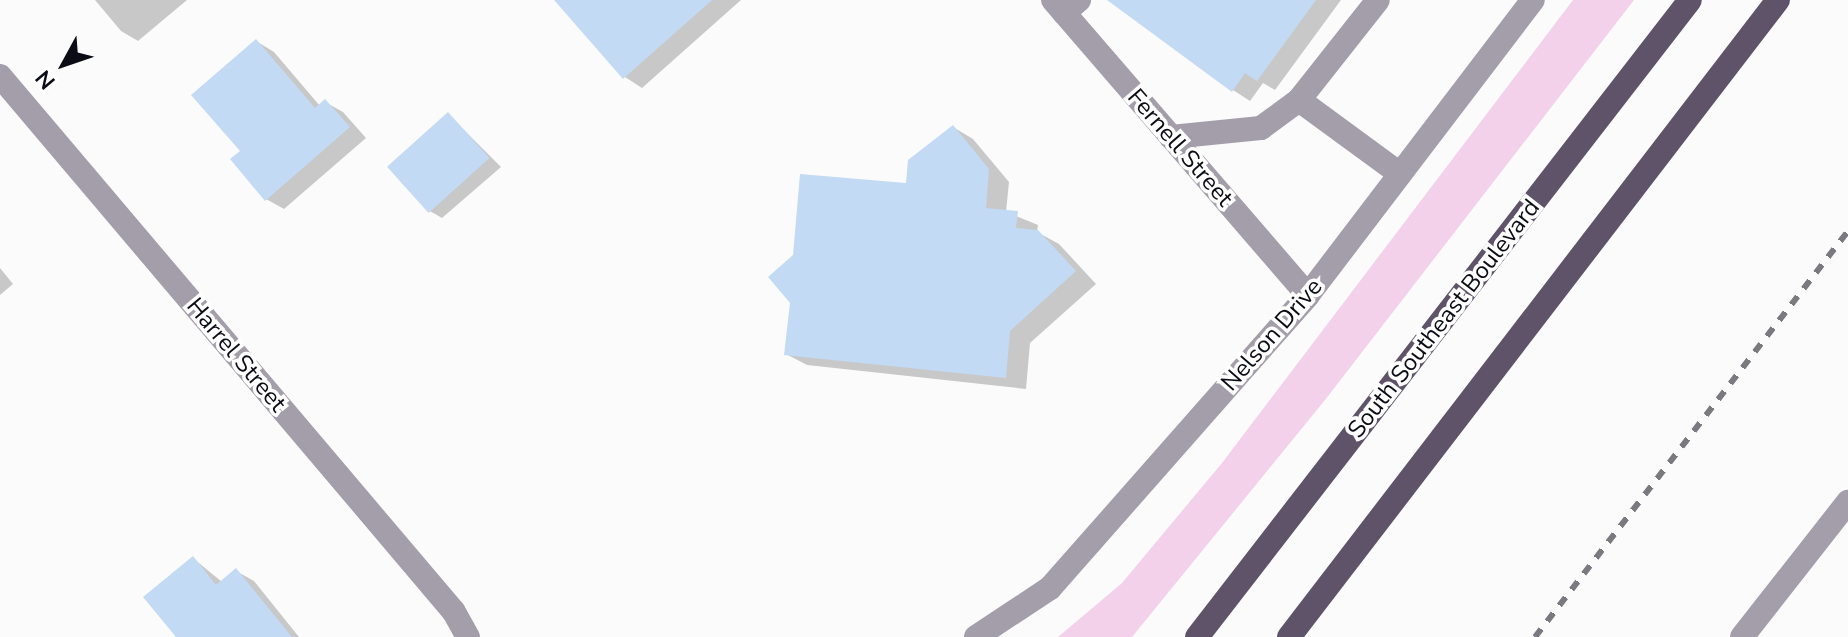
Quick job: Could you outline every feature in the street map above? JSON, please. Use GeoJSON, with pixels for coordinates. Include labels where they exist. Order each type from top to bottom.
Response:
{"type":"FeatureCollection","features":[{"type":"Feature","properties":{"kind":"main road","name":"South Southeast Boulevard"},"geometry":{"type":"LineString","coordinates":[[1197,637],[1690,0]]}},
{"type":"Feature","properties":{"kind":"main road"},"geometry":{"type":"LineString","coordinates":[[1289,637],[1778,0]]}},
{"type":"Feature","properties":{"kind":"street"},"geometry":{"type":"LineString","coordinates":[[1171,137],[1261,128],[1299,100],[1378,0]]}},
{"type":"Feature","properties":{"kind":"street","name":"Nelson Drive"},"geometry":{"type":"LineString","coordinates":[[976,637],[1050,588],[1308,295],[1533,0]]}},
{"type":"Feature","properties":{"kind":"street","name":"Fernell Street"},"geometry":{"type":"LineString","coordinates":[[1065,4],[1171,137],[1308,295]]}},
{"type":"Feature","properties":{"kind":"street","name":"Harrel Street"},"geometry":{"type":"LineString","coordinates":[[0,76],[454,612],[468,637]]}},
{"type":"Feature","properties":{"kind":"street"},"geometry":{"type":"LineString","coordinates":[[1299,100],[1400,174]]}},
{"type":"Feature","properties":{"kind":"street"},"geometry":{"type":"LineString","coordinates":[[1742,637],[1848,502]]}},
{"type":"Feature","properties":{"kind":"shaded area"},"geometry":{"type":"Polygon","coordinates":[[[1573,0],[1634,0],[1325,400],[1132,637],[1058,637],[1122,583],[1222,463],[1573,0]]]}},
{"type":"Feature","properties":{"kind":"building"},"geometry":{"type":"Polygon","coordinates":[[[554,0],[712,0],[623,79],[554,0]]]}},
{"type":"Feature","properties":{"kind":"building"},"geometry":{"type":"Polygon","coordinates":[[[1107,0],[1316,0],[1257,81],[1245,73],[1232,92],[1107,0]]]}},
{"type":"Feature","properties":{"kind":"building"},"geometry":{"type":"Polygon","coordinates":[[[256,39],[315,108],[325,99],[350,127],[265,201],[230,159],[240,151],[191,95],[256,39]]]}},
{"type":"Feature","properties":{"kind":"building"},"geometry":{"type":"Polygon","coordinates":[[[448,112],[489,158],[429,213],[387,167],[448,112]]]}},
{"type":"Feature","properties":{"kind":"building"},"geometry":{"type":"Polygon","coordinates":[[[953,125],[989,169],[986,208],[1018,211],[1016,228],[1038,230],[1076,271],[1010,331],[1006,378],[784,355],[790,303],[768,277],[793,255],[800,174],[906,183],[908,160],[953,125]]]}},
{"type":"Feature","properties":{"kind":"building"},"geometry":{"type":"Polygon","coordinates":[[[193,556],[216,585],[236,568],[292,637],[176,637],[143,597],[193,556]]]}},
{"type":"Feature","properties":{"kind":"railway"},"geometry":{"type":"LineString","coordinates":[[1535,637],[1848,231]]}}]}
